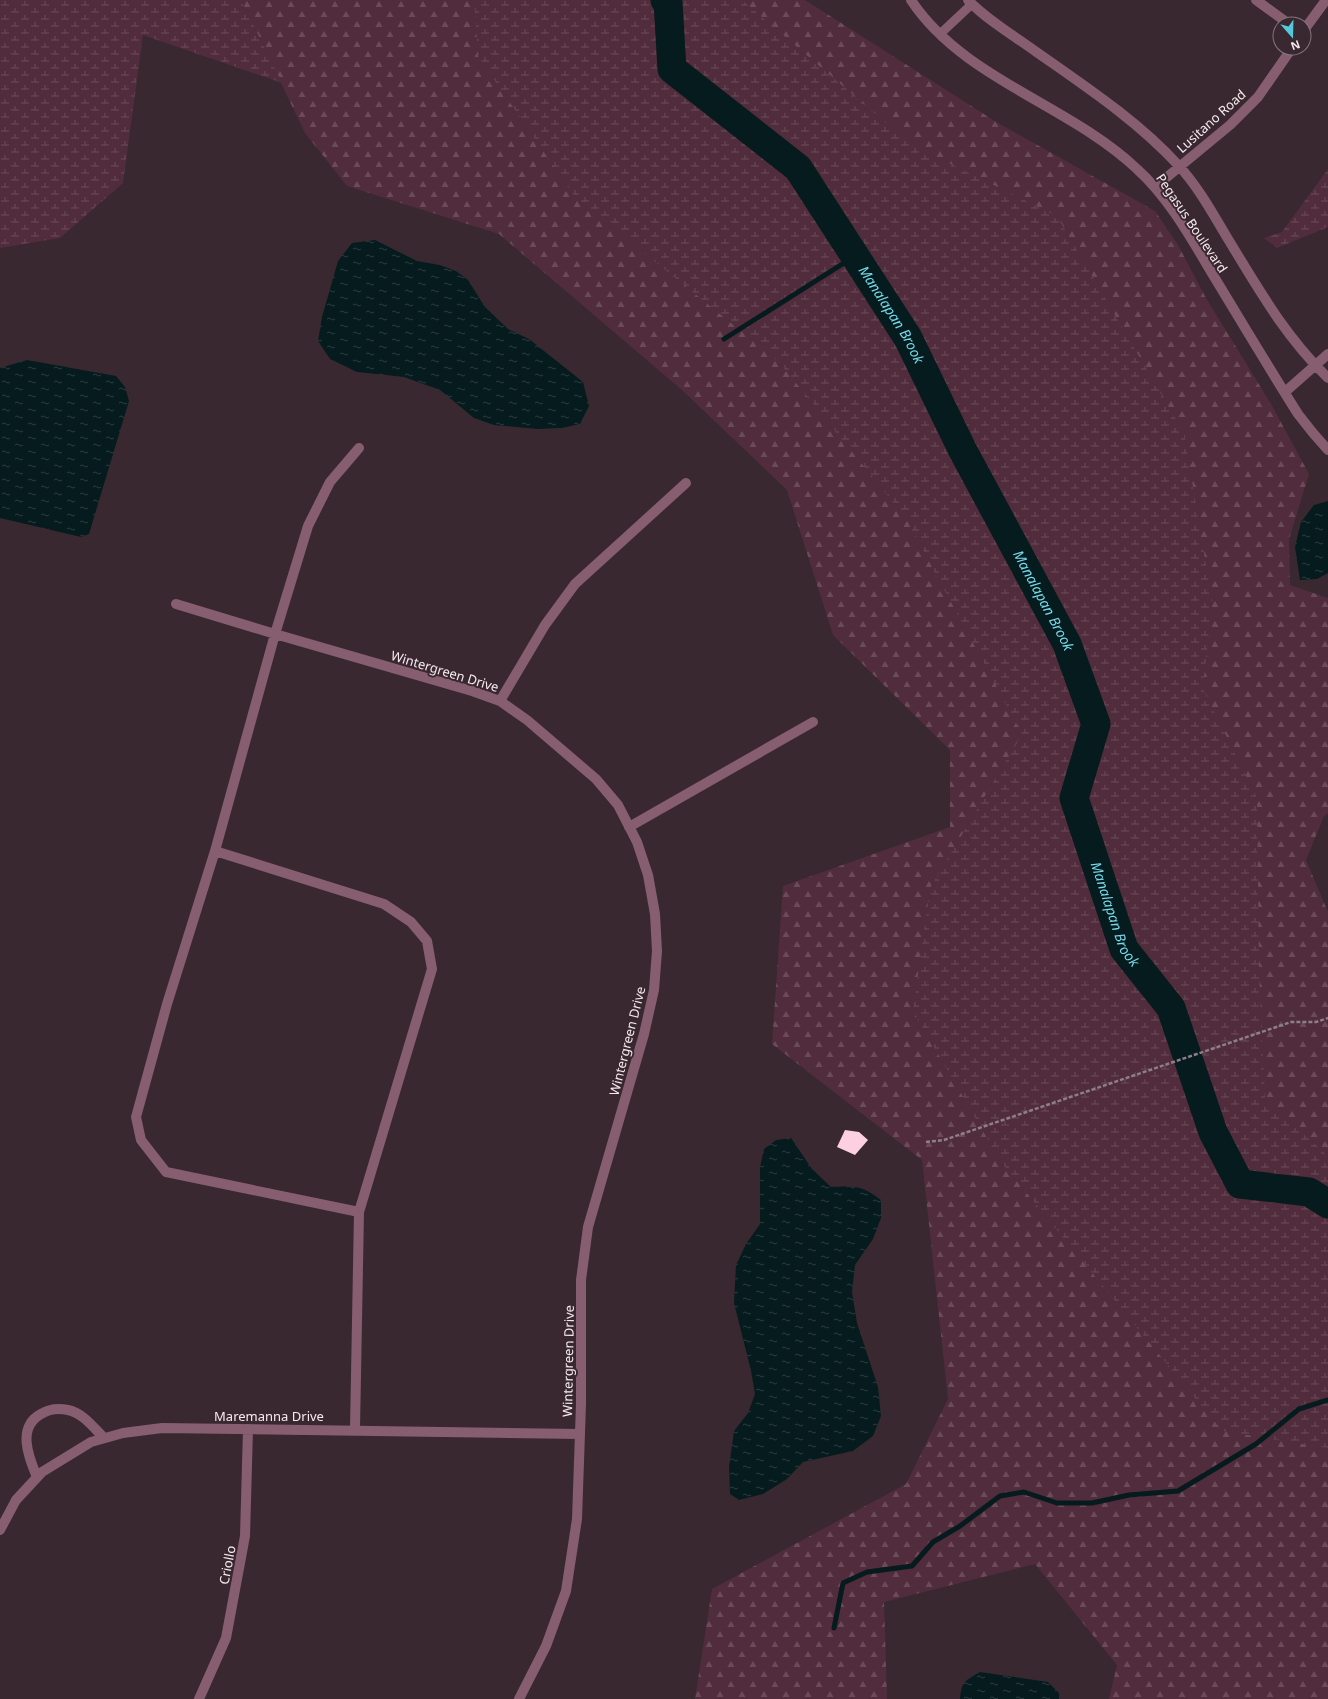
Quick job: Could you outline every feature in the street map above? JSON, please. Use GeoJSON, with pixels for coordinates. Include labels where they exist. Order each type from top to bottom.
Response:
{"type":"FeatureCollection","features":[{"type":"Feature","properties":{"kind":"street","name":"Pegasus Boulevard"},"geometry":{"type":"LineString","coordinates":[[911,0],[940,34],[960,53],[1111,147],[1137,169],[1155,187],[1194,243],[1285,392],[1313,433],[1328,450]]}},
{"type":"Feature","properties":{"kind":"street"},"geometry":{"type":"LineString","coordinates":[[1256,0],[1278,16]]}},
{"type":"Feature","properties":{"kind":"street"},"geometry":{"type":"LineString","coordinates":[[1312,19],[1326,0]]}},
{"type":"Feature","properties":{"kind":"street","name":"Pegasus Boulevard"},"geometry":{"type":"LineString","coordinates":[[970,2],[994,23],[1082,84],[1141,130],[1180,167],[1197,188],[1279,322],[1315,365],[1328,378]]}},
{"type":"Feature","properties":{"kind":"street","name":"Lusitano Road"},"geometry":{"type":"LineString","coordinates":[[1155,187],[1230,125],[1258,97],[1286,56]]}},
{"type":"Feature","properties":{"kind":"street"},"geometry":{"type":"LineString","coordinates":[[1285,392],[1328,354]]}},
{"type":"Feature","properties":{"kind":"street"},"geometry":{"type":"LineString","coordinates":[[359,448],[330,482],[308,526],[275,634],[215,851],[167,1004],[136,1117],[141,1140],[166,1172],[359,1212]]}},
{"type":"Feature","properties":{"kind":"street"},"geometry":{"type":"LineString","coordinates":[[500,702],[544,625],[575,584],[686,483]]}},
{"type":"Feature","properties":{"kind":"street","name":"Wintergreen Drive"},"geometry":{"type":"LineString","coordinates":[[176,604],[472,691],[500,702],[527,720],[596,779],[618,805],[637,842],[648,875],[655,914],[657,951],[654,990],[644,1034],[588,1227],[581,1280],[580,1434],[577,1519],[566,1591],[546,1646],[519,1699]]}},
{"type":"Feature","properties":{"kind":"street"},"geometry":{"type":"LineString","coordinates":[[629,827],[813,722]]}},
{"type":"Feature","properties":{"kind":"street"},"geometry":{"type":"LineString","coordinates":[[215,851],[384,904],[411,922],[427,941],[432,969],[359,1212],[355,1429]]}},
{"type":"Feature","properties":{"kind":"street"},"geometry":{"type":"LineString","coordinates":[[37,1477],[31,1462],[27,1445],[27,1431],[34,1418],[49,1410],[68,1410],[81,1416],[104,1438]]}},
{"type":"Feature","properties":{"kind":"street","name":"Maremanna Drive"},"geometry":{"type":"LineString","coordinates":[[0,1530],[16,1500],[42,1472],[91,1442],[123,1433],[162,1428],[355,1429],[580,1434]]}},
{"type":"Feature","properties":{"kind":"street","name":"Criollo"},"geometry":{"type":"LineString","coordinates":[[199,1699],[226,1638],[245,1536],[248,1429]]}},
{"type":"Feature","properties":{"kind":"lane"},"geometry":{"type":"LineString","coordinates":[[940,34],[970,2]]}},
{"type":"Feature","properties":{"kind":"path"},"geometry":{"type":"LineString","coordinates":[[926,1142],[944,1140],[1291,1022],[1316,1022],[1328,1018]]}},
{"type":"Feature","properties":{"kind":"green space"},"geometry":{"type":"Polygon","coordinates":[[[0,0],[241,0],[282,83],[143,35],[123,183],[60,238],[0,248],[0,0]]]}},
{"type":"Feature","properties":{"kind":"green space"},"geometry":{"type":"Polygon","coordinates":[[[241,0],[805,0],[998,123],[1155,211],[1178,245],[1206,298],[1271,404],[1309,474],[1289,539],[1290,585],[1328,598],[1328,813],[1324,816],[1306,860],[1328,912],[1328,1699],[1109,1699],[1117,1665],[1035,1564],[884,1602],[887,1699],[695,1699],[712,1589],[906,1484],[948,1399],[922,1160],[772,1044],[783,886],[950,827],[950,750],[833,635],[787,490],[682,390],[499,234],[347,186],[305,133],[241,0]]]}},
{"type":"Feature","properties":{"kind":"green space"},"geometry":{"type":"Polygon","coordinates":[[[474,0],[742,0],[912,145],[1057,216],[1184,433],[1212,601],[1203,689],[1257,798],[1259,972],[1265,1099],[1328,1156],[1328,1448],[1222,1431],[1001,1162],[913,1011],[930,888],[1022,734],[905,517],[779,362],[574,196],[478,56],[474,0]]]}},
{"type":"Feature","properties":{"kind":"green space"},"geometry":{"type":"Polygon","coordinates":[[[1328,169],[1328,227],[1277,248],[1264,238],[1282,232],[1328,169]]]}},
{"type":"Feature","properties":{"kind":"water"},"geometry":{"type":"Polygon","coordinates":[[[375,240],[417,261],[440,265],[456,271],[468,280],[485,307],[508,329],[529,339],[583,382],[589,406],[580,424],[562,428],[538,429],[494,425],[474,418],[440,390],[404,377],[357,372],[330,359],[318,341],[322,317],[338,261],[352,243],[375,240]]]}},
{"type":"Feature","properties":{"kind":"water"},"geometry":{"type":"Polygon","coordinates":[[[27,360],[116,376],[125,387],[129,401],[89,534],[81,537],[0,518],[0,368],[27,360]]]}},
{"type":"Feature","properties":{"kind":"water"},"geometry":{"type":"Polygon","coordinates":[[[1328,501],[1328,573],[1317,579],[1300,580],[1295,547],[1301,522],[1314,505],[1328,501]]]}},
{"type":"Feature","properties":{"kind":"water"},"geometry":{"type":"Polygon","coordinates":[[[791,1138],[812,1169],[831,1187],[846,1186],[863,1189],[881,1200],[881,1218],[873,1239],[855,1265],[852,1292],[857,1323],[878,1387],[881,1416],[873,1436],[853,1451],[803,1462],[787,1479],[763,1494],[739,1500],[730,1494],[729,1467],[734,1431],[748,1413],[755,1394],[751,1371],[734,1303],[736,1265],[746,1244],[760,1224],[760,1167],[764,1149],[776,1140],[791,1138]]]}},
{"type":"Feature","properties":{"kind":"water"},"geometry":{"type":"Polygon","coordinates":[[[980,1672],[1048,1682],[1059,1693],[1059,1699],[960,1699],[965,1682],[980,1672]]]}},
{"type":"Feature","properties":{"kind":"building"},"geometry":{"type":"Polygon","coordinates":[[[845,1130],[859,1132],[868,1140],[855,1155],[837,1147],[845,1130]]]}},
{"type":"Feature","properties":{"kind":"waterway","name":"Manalapan Brook"},"geometry":{"type":"LineString","coordinates":[[665,0],[668,2],[672,69],[798,168],[908,338],[962,449],[1067,644],[1096,724],[1074,798],[1124,949],[1171,1008],[1213,1132],[1240,1184],[1309,1192],[1328,1204]]}},
{"type":"Feature","properties":{"kind":"waterway"},"geometry":{"type":"LineString","coordinates":[[724,339],[855,256]]}},
{"type":"Feature","properties":{"kind":"waterway"},"geometry":{"type":"LineString","coordinates":[[834,1628],[843,1583],[867,1572],[912,1566],[933,1542],[960,1526],[1000,1496],[1024,1492],[1057,1503],[1092,1503],[1129,1495],[1178,1491],[1256,1444],[1299,1409],[1328,1400]]}}]}
